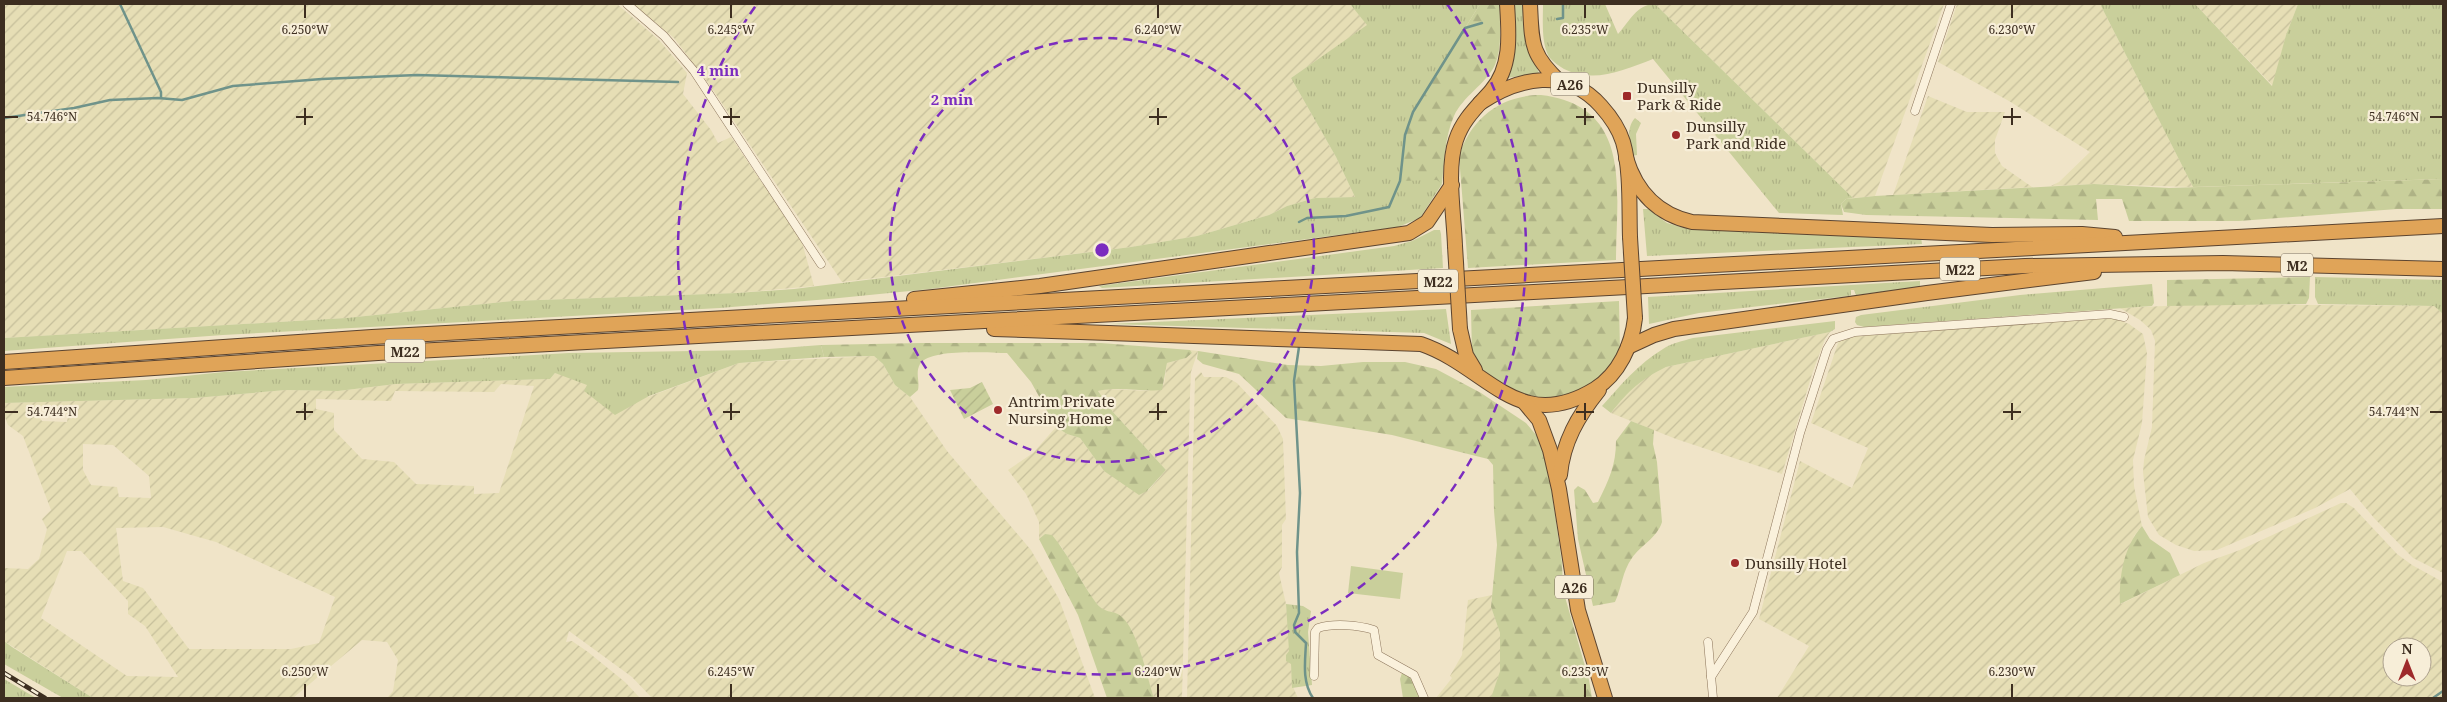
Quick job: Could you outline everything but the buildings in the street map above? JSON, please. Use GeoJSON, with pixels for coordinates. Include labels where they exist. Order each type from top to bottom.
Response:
{"type":"FeatureCollection","features":[{"type":"Feature","properties":{"kind":"highway","name":"A26"},"geometry":{"type":"LineString","coordinates":[[1507,4],[1509,40],[1506,59],[1496,84],[1467,117],[1457,138],[1452,156],[1460,328],[1466,355],[1476,373],[1487,382],[1524,402],[1543,406],[1560,405],[1578,399],[1606,382]]}},
{"type":"Feature","properties":{"kind":"highway","name":"A26"},"geometry":{"type":"LineString","coordinates":[[1530,4],[1536,54],[1544,67],[1560,82]]}},
{"type":"Feature","properties":{"kind":"highway","name":"A26"},"geometry":{"type":"LineString","coordinates":[[1480,103],[1505,88],[1522,82],[1542,80],[1560,82],[1580,88],[1596,100],[1608,113],[1622,136],[1626,158],[1635,318],[1634,332],[1628,347],[1606,382],[1582,411],[1570,435],[1562,454],[1559,489]]}},
{"type":"Feature","properties":{"kind":"highway"},"geometry":{"type":"LineString","coordinates":[[1626,158],[1632,176],[1648,199],[1666,213],[1692,222],[1992,235],[2082,234],[2163,241]]}},
{"type":"Feature","properties":{"kind":"highway"},"geometry":{"type":"LineString","coordinates":[[714,319],[1040,286],[1387,238],[1409,233],[1427,222],[1452,185]]}},
{"type":"Feature","properties":{"kind":"highway","name":"M2"},"geometry":{"type":"LineString","coordinates":[[2163,241],[2443,226]]}},
{"type":"Feature","properties":{"kind":"highway","name":"M22"},"geometry":{"type":"LineString","coordinates":[[4,362],[372,337],[2163,241]]}},
{"type":"Feature","properties":{"kind":"highway","name":"M2"},"geometry":{"type":"LineString","coordinates":[[2152,264],[2223,263],[2443,269]]}},
{"type":"Feature","properties":{"kind":"highway"},"geometry":{"type":"LineString","coordinates":[[1628,347],[1654,335],[1674,329],[2152,264]]}},
{"type":"Feature","properties":{"kind":"highway","name":"M22"},"geometry":{"type":"LineString","coordinates":[[4,378],[225,361],[806,330],[1945,270],[2152,264]]}},
{"type":"Feature","properties":{"kind":"highway"},"geometry":{"type":"LineString","coordinates":[[806,330],[1025,329],[1421,344],[1436,349],[1476,373]]}},
{"type":"Feature","properties":{"kind":"highway","name":"A26"},"geometry":{"type":"LineString","coordinates":[[1524,402],[1544,429],[1559,489],[1578,610],[1606,698]]}},
{"type":"Feature","properties":{"kind":"street"},"geometry":{"type":"LineString","coordinates":[[627,4],[664,36],[694,72],[821,264]]}},
{"type":"Feature","properties":{"kind":"street"},"geometry":{"type":"LineString","coordinates":[[1915,111],[1951,4]]}},
{"type":"Feature","properties":{"kind":"street"},"geometry":{"type":"LineString","coordinates":[[1711,678],[1753,612],[1800,433],[1827,349],[1833,339],[1855,332],[2110,314],[2124,317]]}},
{"type":"Feature","properties":{"kind":"street"},"geometry":{"type":"LineString","coordinates":[[1314,676],[1315,632],[1318,628],[1325,626],[1366,628],[1374,630],[1378,655],[1414,675],[1424,698]]}},
{"type":"Feature","properties":{"kind":"street"},"geometry":{"type":"LineString","coordinates":[[1708,642],[1713,698]]}},
{"type":"Feature","properties":{"kind":"shaded area"},"geometry":{"type":"Polygon","coordinates":[[[4,4],[617,4],[659,40],[687,73],[683,94],[711,130],[718,143],[731,137],[802,242],[814,286],[737,293],[512,301],[346,318],[4,338],[4,4]]]}},
{"type":"Feature","properties":{"kind":"shaded area"},"geometry":{"type":"Polygon","coordinates":[[[633,4],[1350,4],[1368,25],[1291,78],[1336,157],[1355,197],[1315,198],[1287,206],[1269,215],[1197,236],[1131,247],[842,282],[709,84],[674,38],[633,4]]]}},
{"type":"Feature","properties":{"kind":"shaded area"},"geometry":{"type":"Polygon","coordinates":[[[1655,4],[1944,4],[1875,196],[1853,198],[1655,4]]]}},
{"type":"Feature","properties":{"kind":"shaded area"},"geometry":{"type":"Polygon","coordinates":[[[1957,4],[2100,4],[2193,187],[2094,184],[2051,186],[2059,182],[2090,152],[2009,101],[1938,62],[1957,4]]]}},
{"type":"Feature","properties":{"kind":"shaded area"},"geometry":{"type":"Polygon","coordinates":[[[2195,4],[2298,4],[2286,35],[2273,86],[2195,4]]]}},
{"type":"Feature","properties":{"kind":"shaded area"},"geometry":{"type":"Polygon","coordinates":[[[1928,96],[1967,112],[2005,112],[1995,140],[1995,153],[2002,166],[2032,187],[1893,195],[1928,96]]]}},
{"type":"Feature","properties":{"kind":"shaded area"},"geometry":{"type":"Polygon","coordinates":[[[2209,304],[2434,306],[2443,314],[2443,573],[2413,558],[2374,518],[2350,489],[2315,508],[2217,550],[2194,551],[2176,545],[2159,535],[2148,517],[2143,472],[2152,427],[2155,341],[2151,330],[2140,320],[2120,308],[2209,304]]]}},
{"type":"Feature","properties":{"kind":"shaded area"},"geometry":{"type":"Polygon","coordinates":[[[2113,318],[2129,324],[2143,334],[2147,353],[2142,423],[2133,460],[2134,486],[2142,526],[2134,536],[2121,604],[2204,563],[2240,550],[2341,503],[2346,503],[2354,508],[2397,554],[2412,565],[2443,582],[2443,698],[1777,698],[1809,646],[1759,619],[1800,461],[1852,488],[1868,448],[1811,423],[1839,340],[1850,336],[2113,318]]]}},
{"type":"Feature","properties":{"kind":"shaded area"},"geometry":{"type":"Polygon","coordinates":[[[1830,332],[1825,339],[1812,374],[1782,474],[1676,439],[1611,413],[1629,389],[1644,378],[1666,367],[1830,332]]]}},
{"type":"Feature","properties":{"kind":"shaded area"},"geometry":{"type":"Polygon","coordinates":[[[1190,350],[1198,351],[1191,372],[1182,698],[1154,698],[1132,630],[1112,612],[1104,611],[1094,601],[1061,546],[1045,534],[1039,539],[1039,522],[1026,494],[1008,470],[1033,453],[1056,427],[1067,434],[1080,438],[1104,471],[1148,491],[1166,470],[1113,412],[1098,391],[1107,389],[1148,391],[1164,384],[1167,363],[1186,358],[1192,353],[1190,350]]]}},
{"type":"Feature","properties":{"kind":"shaded area"},"geometry":{"type":"Polygon","coordinates":[[[874,356],[883,364],[895,385],[910,397],[947,451],[1031,550],[1059,599],[1095,698],[652,698],[632,677],[569,631],[566,642],[572,641],[588,652],[625,682],[640,698],[387,698],[393,691],[398,660],[387,642],[362,640],[293,698],[93,698],[4,641],[4,568],[28,569],[39,559],[47,529],[42,519],[51,510],[23,436],[8,425],[4,415],[4,403],[195,398],[286,390],[338,391],[396,384],[550,379],[555,373],[648,397],[739,363],[874,356]],[[501,384],[494,392],[395,391],[391,401],[316,399],[316,409],[334,413],[334,430],[362,459],[394,462],[416,484],[474,486],[474,494],[499,493],[534,386],[501,384]],[[35,406],[34,411],[42,421],[67,422],[68,416],[60,406],[35,406]],[[83,444],[83,470],[91,485],[117,487],[119,497],[151,498],[149,476],[113,445],[83,444]],[[163,527],[116,528],[123,581],[143,588],[189,649],[291,649],[319,643],[335,597],[216,542],[163,527]],[[67,551],[41,618],[127,676],[178,677],[145,626],[128,614],[128,601],[81,551],[67,551]]]}},
{"type":"Feature","properties":{"kind":"shaded area"},"geometry":{"type":"Polygon","coordinates":[[[1201,372],[1204,377],[1226,377],[1237,383],[1277,426],[1283,439],[1286,519],[1282,525],[1282,567],[1279,573],[1286,604],[1293,687],[1298,698],[1187,698],[1195,378],[1201,372]]]}},
{"type":"Feature","properties":{"kind":"shaded area"},"geometry":{"type":"Polygon","coordinates":[[[1492,595],[1491,607],[1500,633],[1500,671],[1492,697],[1436,698],[1452,678],[1450,676],[1462,655],[1468,600],[1492,595]]]}},
{"type":"Feature","properties":{"kind":"green space"},"geometry":{"type":"Polygon","coordinates":[[[1350,4],[1480,4],[1413,112],[1405,135],[1442,184],[1420,218],[1398,227],[930,289],[829,299],[720,308],[223,335],[4,351],[4,338],[346,318],[512,301],[737,293],[794,289],[1131,247],[1197,236],[1269,215],[1287,206],[1315,198],[1355,197],[1336,157],[1291,78],[1367,25],[1350,4]]]}},
{"type":"Feature","properties":{"kind":"green space"},"geometry":{"type":"Polygon","coordinates":[[[1480,4],[1500,4],[1500,43],[1497,58],[1486,79],[1463,102],[1454,116],[1447,141],[1442,184],[1437,180],[1400,181],[1405,135],[1413,112],[1480,4]]]}},
{"type":"Feature","properties":{"kind":"green space"},"geometry":{"type":"Polygon","coordinates":[[[1512,4],[1525,4],[1527,44],[1539,73],[1507,78],[1512,4]]]}},
{"type":"Feature","properties":{"kind":"green space"},"geometry":{"type":"Polygon","coordinates":[[[1543,4],[1605,4],[1618,34],[1638,10],[1655,4],[1853,198],[1846,199],[1841,204],[1843,215],[1779,213],[1653,59],[1620,71],[1598,75],[1575,73],[1564,69],[1552,61],[1545,45],[1543,4]]]}},
{"type":"Feature","properties":{"kind":"green space"},"geometry":{"type":"Polygon","coordinates":[[[2100,4],[2195,4],[2272,86],[2286,35],[2298,4],[2443,4],[2443,179],[2193,187],[2100,4]]]}},
{"type":"Feature","properties":{"kind":"green space"},"geometry":{"type":"Polygon","coordinates":[[[1541,95],[1571,102],[1592,116],[1606,134],[1613,156],[1617,181],[1616,260],[1468,268],[1459,156],[1464,142],[1480,120],[1501,104],[1526,96],[1541,95]]]}},
{"type":"Feature","properties":{"kind":"green space"},"geometry":{"type":"Polygon","coordinates":[[[1635,118],[1641,123],[1636,134],[1637,155],[1632,156],[1629,131],[1635,118]]]}},
{"type":"Feature","properties":{"kind":"green space"},"geometry":{"type":"Polygon","coordinates":[[[2443,179],[2443,209],[2397,209],[2239,221],[2129,221],[2122,199],[2096,199],[2098,220],[1866,215],[1844,212],[1841,204],[1846,199],[1875,196],[2094,184],[2169,188],[2443,179]]]}},
{"type":"Feature","properties":{"kind":"green space"},"geometry":{"type":"Polygon","coordinates":[[[1643,209],[1648,209],[1667,223],[1684,228],[1921,237],[1922,244],[1647,256],[1643,209]]]}},
{"type":"Feature","properties":{"kind":"green space"},"geometry":{"type":"Polygon","coordinates":[[[1434,230],[1440,230],[1441,234],[1443,268],[1102,288],[1099,286],[1394,246],[1412,241],[1434,230]]]}},
{"type":"Feature","properties":{"kind":"green space"},"geometry":{"type":"Polygon","coordinates":[[[2310,277],[2309,298],[2306,304],[2167,306],[2167,280],[2310,277]]]}},
{"type":"Feature","properties":{"kind":"green space"},"geometry":{"type":"Polygon","coordinates":[[[2315,277],[2443,280],[2443,314],[2434,306],[2318,304],[2315,297],[2315,277]]]}},
{"type":"Feature","properties":{"kind":"green space"},"geometry":{"type":"Polygon","coordinates":[[[1920,281],[1920,287],[1856,295],[1854,290],[1851,290],[1851,295],[1848,296],[1699,313],[1649,324],[1648,297],[1920,281]]]}},
{"type":"Feature","properties":{"kind":"green space"},"geometry":{"type":"Polygon","coordinates":[[[2152,284],[2154,303],[2152,306],[1864,327],[1857,325],[1855,322],[1856,317],[1861,315],[2020,295],[2152,284]]]}},
{"type":"Feature","properties":{"kind":"green space"},"geometry":{"type":"Polygon","coordinates":[[[1619,301],[1620,351],[1603,376],[1578,393],[1548,400],[1518,395],[1484,372],[1472,354],[1471,310],[1619,301]]]}},
{"type":"Feature","properties":{"kind":"green space"},"geometry":{"type":"Polygon","coordinates":[[[1446,309],[1451,344],[1424,333],[1109,324],[1446,309]]]}},
{"type":"Feature","properties":{"kind":"green space"},"geometry":{"type":"Polygon","coordinates":[[[1835,321],[1835,329],[1830,332],[1666,367],[1636,386],[1611,413],[1602,406],[1638,368],[1654,355],[1673,344],[1693,338],[1835,321]]]}},
{"type":"Feature","properties":{"kind":"green space"},"geometry":{"type":"Polygon","coordinates":[[[1101,343],[1190,350],[1192,353],[1186,358],[1167,363],[1162,390],[1114,389],[1098,391],[1113,412],[1166,470],[1147,491],[1139,495],[1104,471],[1080,438],[1067,434],[1056,427],[1031,382],[1007,353],[960,352],[947,353],[926,359],[919,367],[918,390],[910,397],[895,385],[883,364],[874,356],[824,357],[821,345],[1101,343]]]}},
{"type":"Feature","properties":{"kind":"green space"},"geometry":{"type":"Polygon","coordinates":[[[821,345],[824,357],[739,363],[649,396],[615,415],[584,391],[587,385],[555,373],[550,379],[396,384],[338,391],[286,390],[195,398],[4,403],[4,387],[146,380],[224,372],[569,353],[754,350],[821,345]]]}},
{"type":"Feature","properties":{"kind":"green space"},"geometry":{"type":"Polygon","coordinates":[[[1198,351],[1288,365],[1321,366],[1363,362],[1405,362],[1436,369],[1481,393],[1526,423],[1537,436],[1548,465],[1562,563],[1563,590],[1589,680],[1592,698],[1491,698],[1500,671],[1500,633],[1491,607],[1497,545],[1493,465],[1488,459],[1392,435],[1286,418],[1239,374],[1203,364],[1197,359],[1198,351]]]}},
{"type":"Feature","properties":{"kind":"green space"},"geometry":{"type":"Polygon","coordinates":[[[982,382],[993,404],[964,419],[950,390],[970,388],[982,382]]]}},
{"type":"Feature","properties":{"kind":"green space"},"geometry":{"type":"Polygon","coordinates":[[[1631,421],[1654,430],[1653,444],[1657,462],[1662,522],[1656,533],[1635,554],[1629,563],[1615,602],[1593,606],[1578,539],[1574,490],[1578,486],[1585,490],[1593,503],[1598,502],[1611,472],[1615,458],[1616,441],[1631,421]]]}},
{"type":"Feature","properties":{"kind":"green space"},"geometry":{"type":"Polygon","coordinates":[[[2142,526],[2150,539],[2170,553],[2180,575],[2120,604],[2120,584],[2126,553],[2142,526]]]}},
{"type":"Feature","properties":{"kind":"green space"},"geometry":{"type":"Polygon","coordinates":[[[1045,534],[1052,535],[1058,543],[1098,605],[1105,610],[1118,614],[1128,624],[1137,643],[1154,698],[1107,698],[1078,615],[1039,539],[1045,534]]]}},
{"type":"Feature","properties":{"kind":"green space"},"geometry":{"type":"Polygon","coordinates":[[[1351,566],[1403,573],[1400,599],[1348,593],[1351,566]]]}},
{"type":"Feature","properties":{"kind":"green space"},"geometry":{"type":"Polygon","coordinates":[[[1286,604],[1303,606],[1311,611],[1308,632],[1312,685],[1292,688],[1291,664],[1286,661],[1286,655],[1289,651],[1286,604]]]}},
{"type":"Feature","properties":{"kind":"green space"},"geometry":{"type":"Polygon","coordinates":[[[4,641],[93,698],[63,698],[4,664],[4,641]]]}},
{"type":"Feature","properties":{"kind":"green space"},"geometry":{"type":"Polygon","coordinates":[[[1402,673],[1408,673],[1421,698],[1403,698],[1400,679],[1402,673]]]}},
{"type":"Feature","properties":{"kind":"green space"},"geometry":{"type":"Polygon","coordinates":[[[4,679],[36,698],[4,698],[4,679]]]}},
{"type":"Feature","properties":{"kind":"waterway"},"geometry":{"type":"LineString","coordinates":[[120,4],[161,92],[161,98]]}},
{"type":"Feature","properties":{"kind":"waterway"},"geometry":{"type":"LineString","coordinates":[[1557,19],[1563,18],[1563,4]]}},
{"type":"Feature","properties":{"kind":"waterway"},"geometry":{"type":"LineString","coordinates":[[1299,222],[1307,218],[1346,216],[1389,207],[1400,181],[1405,135],[1413,112],[1465,28],[1482,23]]}},
{"type":"Feature","properties":{"kind":"waterway"},"geometry":{"type":"LineString","coordinates":[[4,118],[74,108],[110,100],[158,98],[182,100],[233,86],[322,79],[417,75],[678,82]]}},
{"type":"Feature","properties":{"kind":"waterway"},"geometry":{"type":"LineString","coordinates":[[1299,347],[1294,381],[1300,493],[1297,552],[1299,613],[1294,625],[1295,632],[1306,643],[1306,679],[1313,698]]}},
{"type":"Feature","properties":{"kind":"waterway"},"geometry":{"type":"LineString","coordinates":[[2433,698],[2443,691]]}},
{"type":"Feature","properties":{"kind":"railway"},"geometry":{"type":"LineString","coordinates":[[4,673],[45,698]]}},
{"type":"Feature","properties":{"kind":"place","name":"Dunsilly Park & Ride"},"geometry":{"type":"Point","coordinates":[1627,96]}},
{"type":"Feature","properties":{"kind":"place","name":"Dunsilly Park and Ride"},"geometry":{"type":"Point","coordinates":[1676,135]}},
{"type":"Feature","properties":{"kind":"place","name":"Antrim Private Nursing Home"},"geometry":{"type":"Point","coordinates":[998,410]}},
{"type":"Feature","properties":{"kind":"place","name":"Dunsilly Hotel"},"geometry":{"type":"Point","coordinates":[1735,563]}}]}
